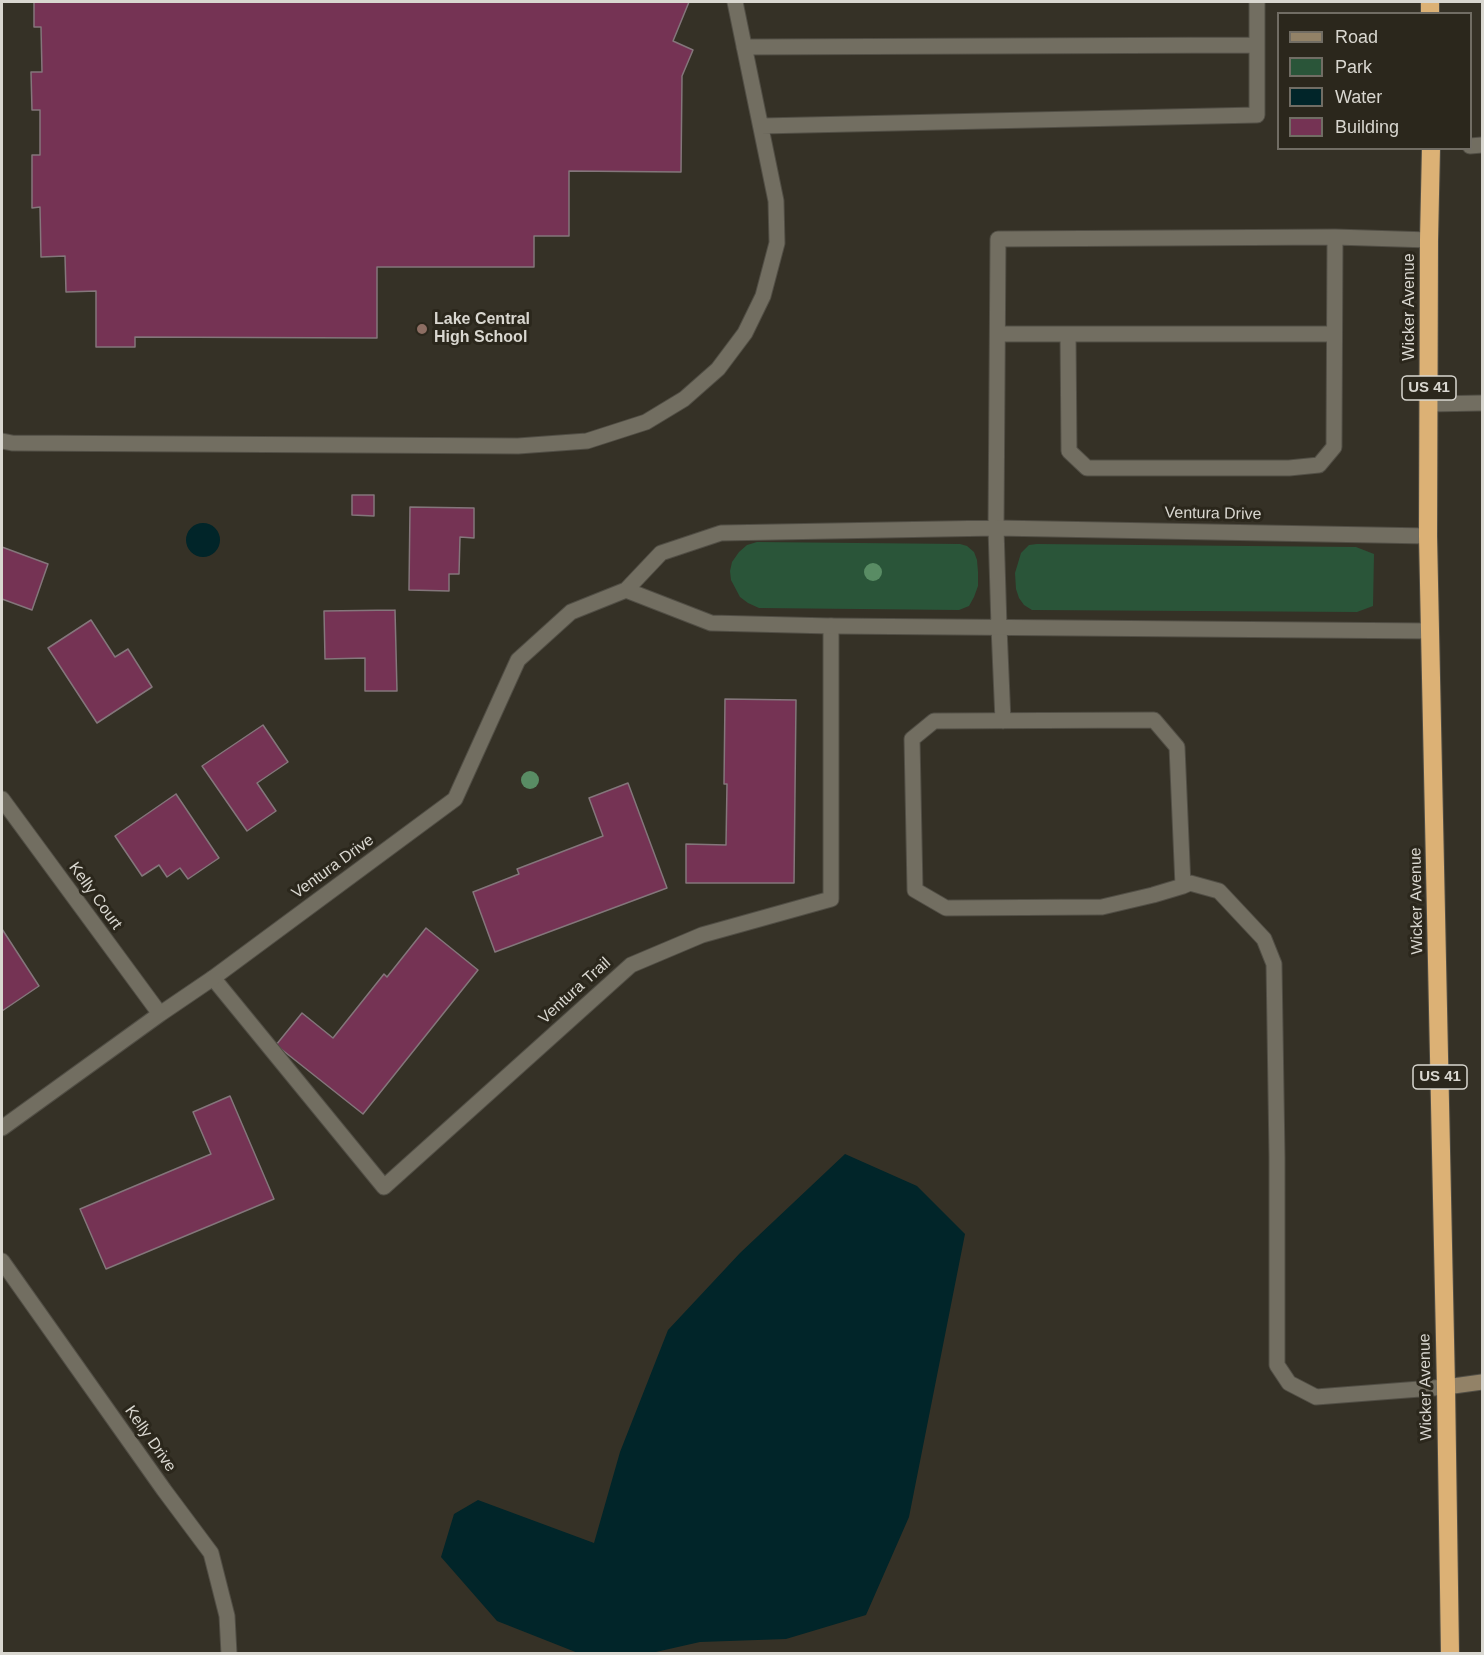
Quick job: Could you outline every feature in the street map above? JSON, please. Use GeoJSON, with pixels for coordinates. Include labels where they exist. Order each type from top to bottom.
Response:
{"type":"FeatureCollection","features":[{"type":"Feature","properties":{"kind":"highway","name":"Wicker Avenue"},"geometry":{"type":"LineString","coordinates":[[1431,150],[1428,536],[1450,1653]]}},
{"type":"Feature","properties":{"kind":"street"},"geometry":{"type":"LineString","coordinates":[[2,441],[518,446],[587,441],[646,422],[684,399],[718,369],[745,333],[763,296],[777,243],[776,201],[735,2]]}},
{"type":"Feature","properties":{"kind":"street"},"geometry":{"type":"LineString","coordinates":[[761,126],[1257,115],[1257,2]]}},
{"type":"Feature","properties":{"kind":"street"},"geometry":{"type":"LineString","coordinates":[[744,47],[1257,45]]}},
{"type":"Feature","properties":{"kind":"street"},"geometry":{"type":"LineString","coordinates":[[1068,334],[1069,451],[1086,468],[1288,468],[1318,465],[1334,447],[1335,237]]}},
{"type":"Feature","properties":{"kind":"street"},"geometry":{"type":"LineString","coordinates":[[1003,721],[996,528],[998,239],[1335,237],[1429,240]]}},
{"type":"Feature","properties":{"kind":"street"},"geometry":{"type":"LineString","coordinates":[[998,334],[1334,334]]}},
{"type":"Feature","properties":{"kind":"street"},"geometry":{"type":"LineString","coordinates":[[1429,404],[1482,403]]}},
{"type":"Feature","properties":{"kind":"street","name":"Ventura Drive"},"geometry":{"type":"LineString","coordinates":[[2,1128],[213,978],[455,799],[518,660],[571,612],[626,590],[661,553],[721,532],[996,528],[1428,536]]}},
{"type":"Feature","properties":{"kind":"street"},"geometry":{"type":"LineString","coordinates":[[626,590],[711,622],[831,626],[1431,631]]}},
{"type":"Feature","properties":{"kind":"street","name":"Ventura Trail"},"geometry":{"type":"LineString","coordinates":[[213,978],[384,1187],[631,965],[702,935],[831,899],[831,626]]}},
{"type":"Feature","properties":{"kind":"street"},"geometry":{"type":"LineString","coordinates":[[1183,886],[1177,747],[1154,720],[934,721],[912,739],[915,890],[946,908],[1102,907],[1183,886],[1190,884],[1219,891],[1264,939],[1274,964],[1278,1365],[1289,1383],[1316,1397],[1482,1382]]}},
{"type":"Feature","properties":{"kind":"street","name":"Kelly Court"},"geometry":{"type":"LineString","coordinates":[[2,799],[160,1014]]}},
{"type":"Feature","properties":{"kind":"street","name":"Kelly Drive"},"geometry":{"type":"LineString","coordinates":[[2,1261],[210,1553],[227,1616],[229,1653]]}},
{"type":"Feature","properties":{"kind":"green space"},"geometry":{"type":"Polygon","coordinates":[[[757,542],[960,544],[974,552],[977,560],[978,586],[969,606],[959,610],[759,608],[740,597],[731,580],[730,571],[732,562],[739,552],[747,545],[757,542]]]}},
{"type":"Feature","properties":{"kind":"green space"},"geometry":{"type":"Polygon","coordinates":[[[1029,545],[1356,547],[1374,554],[1373,606],[1357,612],[1032,610],[1019,598],[1015,573],[1021,553],[1029,545]]]}},
{"type":"Feature","properties":{"kind":"water"},"geometry":{"type":"Polygon","coordinates":[[[203,523],[215,528],[220,540],[215,552],[203,557],[191,552],[186,540],[191,528],[203,523]]]}},
{"type":"Feature","properties":{"kind":"water"},"geometry":{"type":"Polygon","coordinates":[[[845,1154],[917,1186],[965,1234],[909,1517],[866,1615],[786,1639],[700,1642],[647,1654],[578,1653],[497,1621],[441,1557],[454,1514],[478,1500],[594,1543],[620,1452],[668,1330],[740,1253],[845,1154]]]}},
{"type":"Feature","properties":{"kind":"building","name":"Lake Central High School"},"geometry":{"type":"Polygon","coordinates":[[[34,2],[689,2],[673,41],[693,50],[682,76],[681,172],[569,171],[569,236],[534,236],[534,267],[377,267],[377,338],[135,337],[135,347],[96,347],[96,291],[66,292],[65,256],[41,257],[40,207],[32,208],[32,155],[40,155],[40,110],[32,110],[31,72],[42,72],[41,27],[34,27],[34,2]]]}},
{"type":"Feature","properties":{"kind":"building"},"geometry":{"type":"Polygon","coordinates":[[[352,495],[374,495],[374,516],[352,515],[352,495]]]}},
{"type":"Feature","properties":{"kind":"building"},"geometry":{"type":"Polygon","coordinates":[[[410,507],[474,508],[474,538],[460,537],[459,574],[449,574],[449,591],[409,590],[410,507]]]}},
{"type":"Feature","properties":{"kind":"building"},"geometry":{"type":"Polygon","coordinates":[[[2,547],[48,564],[32,610],[2,599],[2,547]]]}},
{"type":"Feature","properties":{"kind":"building"},"geometry":{"type":"Polygon","coordinates":[[[395,610],[397,691],[365,691],[365,658],[325,659],[324,611],[395,610]]]}},
{"type":"Feature","properties":{"kind":"building"},"geometry":{"type":"Polygon","coordinates":[[[91,620],[115,657],[128,649],[152,687],[97,723],[48,648],[91,620]]]}},
{"type":"Feature","properties":{"kind":"building"},"geometry":{"type":"Polygon","coordinates":[[[725,699],[796,700],[794,883],[686,883],[686,844],[726,845],[725,699]]]}},
{"type":"Feature","properties":{"kind":"building"},"geometry":{"type":"Polygon","coordinates":[[[263,725],[288,762],[257,783],[276,811],[247,831],[202,766],[263,725]]]}},
{"type":"Feature","properties":{"kind":"building"},"geometry":{"type":"Polygon","coordinates":[[[628,783],[667,888],[495,952],[473,892],[519,874],[517,869],[603,836],[589,798],[628,783]]]}},
{"type":"Feature","properties":{"kind":"building"},"geometry":{"type":"Polygon","coordinates":[[[176,794],[219,858],[188,879],[180,868],[167,877],[159,865],[142,876],[115,836],[176,794]]]}},
{"type":"Feature","properties":{"kind":"building"},"geometry":{"type":"Polygon","coordinates":[[[426,928],[478,970],[363,1114],[276,1045],[302,1013],[333,1038],[384,974],[387,977],[426,928]]]}},
{"type":"Feature","properties":{"kind":"building"},"geometry":{"type":"Polygon","coordinates":[[[2,929],[39,986],[2,1011],[2,929]]]}},
{"type":"Feature","properties":{"kind":"building"},"geometry":{"type":"Polygon","coordinates":[[[230,1096],[274,1199],[106,1269],[80,1209],[211,1154],[193,1112],[230,1096]]]}},
{"type":"Feature","properties":{"kind":"place","name":"Lake Central High School"},"geometry":{"type":"Point","coordinates":[422,329]}}]}
